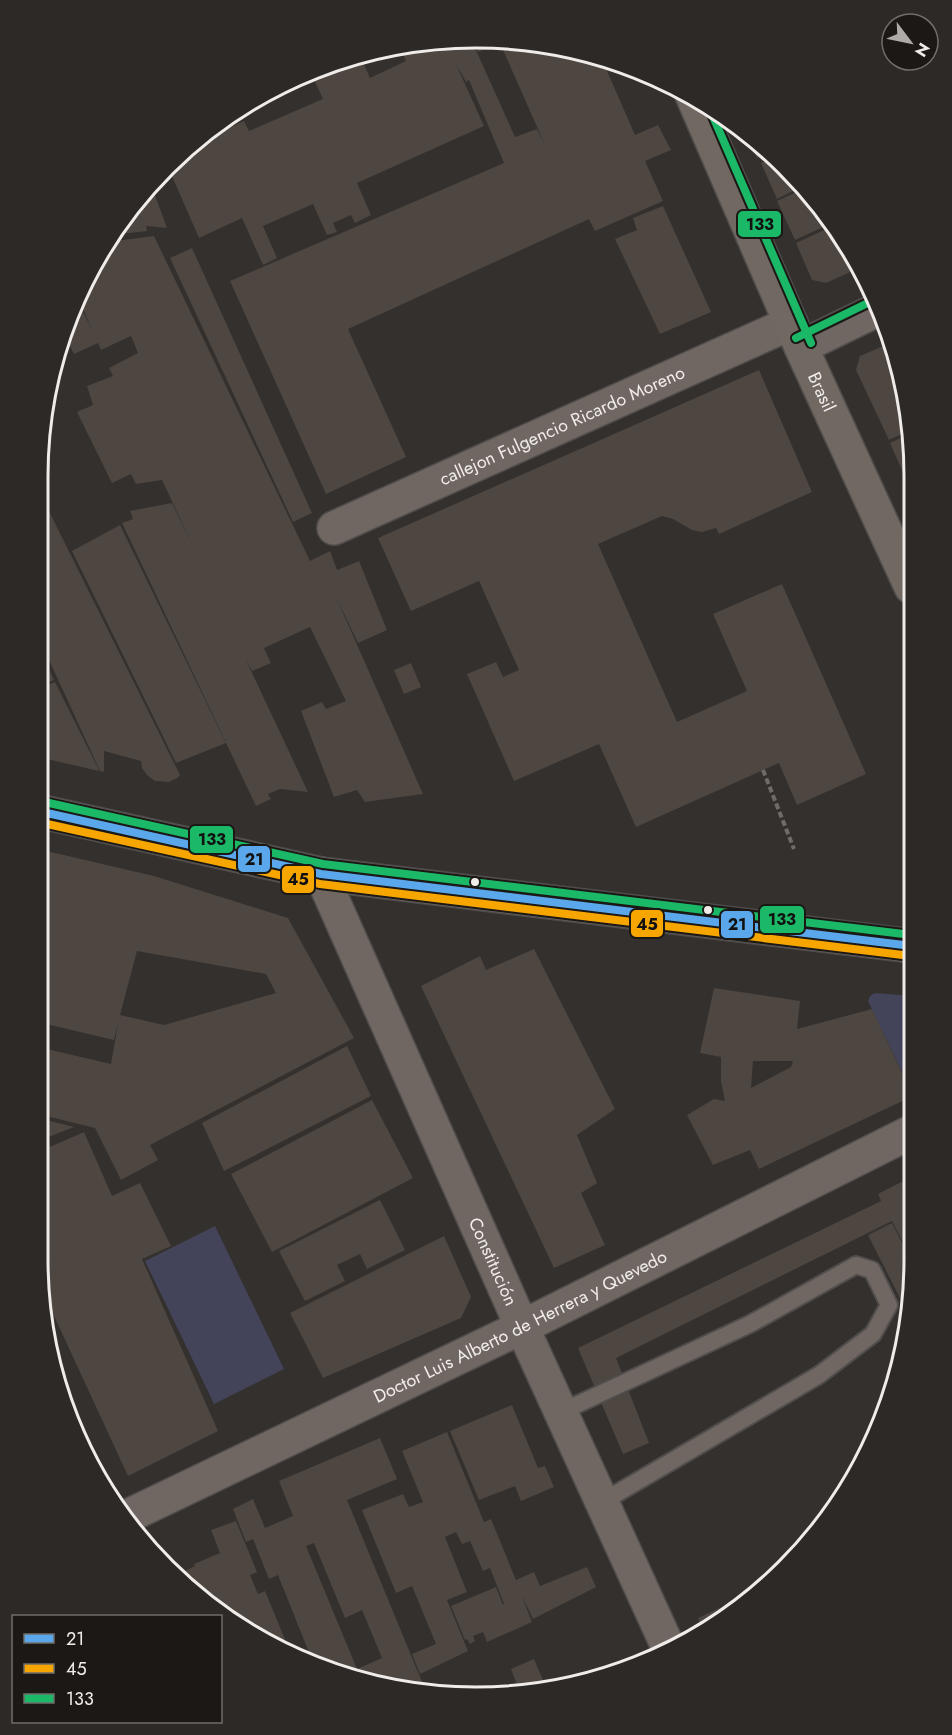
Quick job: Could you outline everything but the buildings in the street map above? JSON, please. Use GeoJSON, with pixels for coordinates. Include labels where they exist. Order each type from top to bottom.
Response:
{"type":"FeatureCollection","features":[{"type":"Feature","properties":{"kind":"main road","name":"Brasil"},"geometry":{"type":"LineString","coordinates":[[699,110],[796,335],[904,572]]}},
{"type":"Feature","properties":{"kind":"main road"},"geometry":{"type":"LineString","coordinates":[[48,813],[321,874],[904,945]]}},
{"type":"Feature","properties":{"kind":"street","name":"callejon Fulgencio Ricardo Moreno"},"geometry":{"type":"LineString","coordinates":[[334,528],[796,335],[871,311]]}},
{"type":"Feature","properties":{"kind":"street","name":"Constitución"},"geometry":{"type":"LineString","coordinates":[[321,874],[522,1327],[666,1642]]}},
{"type":"Feature","properties":{"kind":"street","name":"Doctor Luis Alberto de Herrera y Quevedo"},"geometry":{"type":"LineString","coordinates":[[132,1514],[522,1327],[904,1136]]}},
{"type":"Feature","properties":{"kind":"lane"},"geometry":{"type":"LineString","coordinates":[[561,1412],[750,1324],[856,1264],[872,1270],[889,1305],[873,1334],[819,1375],[602,1502]]}},
{"type":"Feature","properties":{"kind":"path"},"geometry":{"type":"LineString","coordinates":[[763,771],[794,849]]}},
{"type":"Feature","properties":{"kind":"shaded area"},"geometry":{"type":"Polygon","coordinates":[[[875,993],[904,995],[904,1076],[868,1001],[875,993]]]}},
{"type":"Feature","properties":{"kind":"shaded area"},"geometry":{"type":"Polygon","coordinates":[[[215,1226],[284,1369],[214,1404],[145,1261],[215,1226]]]}},
{"type":"Feature","properties":{"kind":"transit line","name":"133"},"geometry":{"type":"LineString","coordinates":[[715,120],[811,343]]}},
{"type":"Feature","properties":{"kind":"transit line","name":"133"},"geometry":{"type":"LineString","coordinates":[[796,338],[867,303]]}},
{"type":"Feature","properties":{"kind":"transit line","name":"133"},"geometry":{"type":"LineString","coordinates":[[48,803],[323,864],[904,934]]}},
{"type":"Feature","properties":{"kind":"transit line","name":"21"},"geometry":{"type":"LineString","coordinates":[[48,813],[321,874],[904,945]]}},
{"type":"Feature","properties":{"kind":"transit line","name":"45"},"geometry":{"type":"LineString","coordinates":[[48,824],[320,884],[904,955]]}}]}
